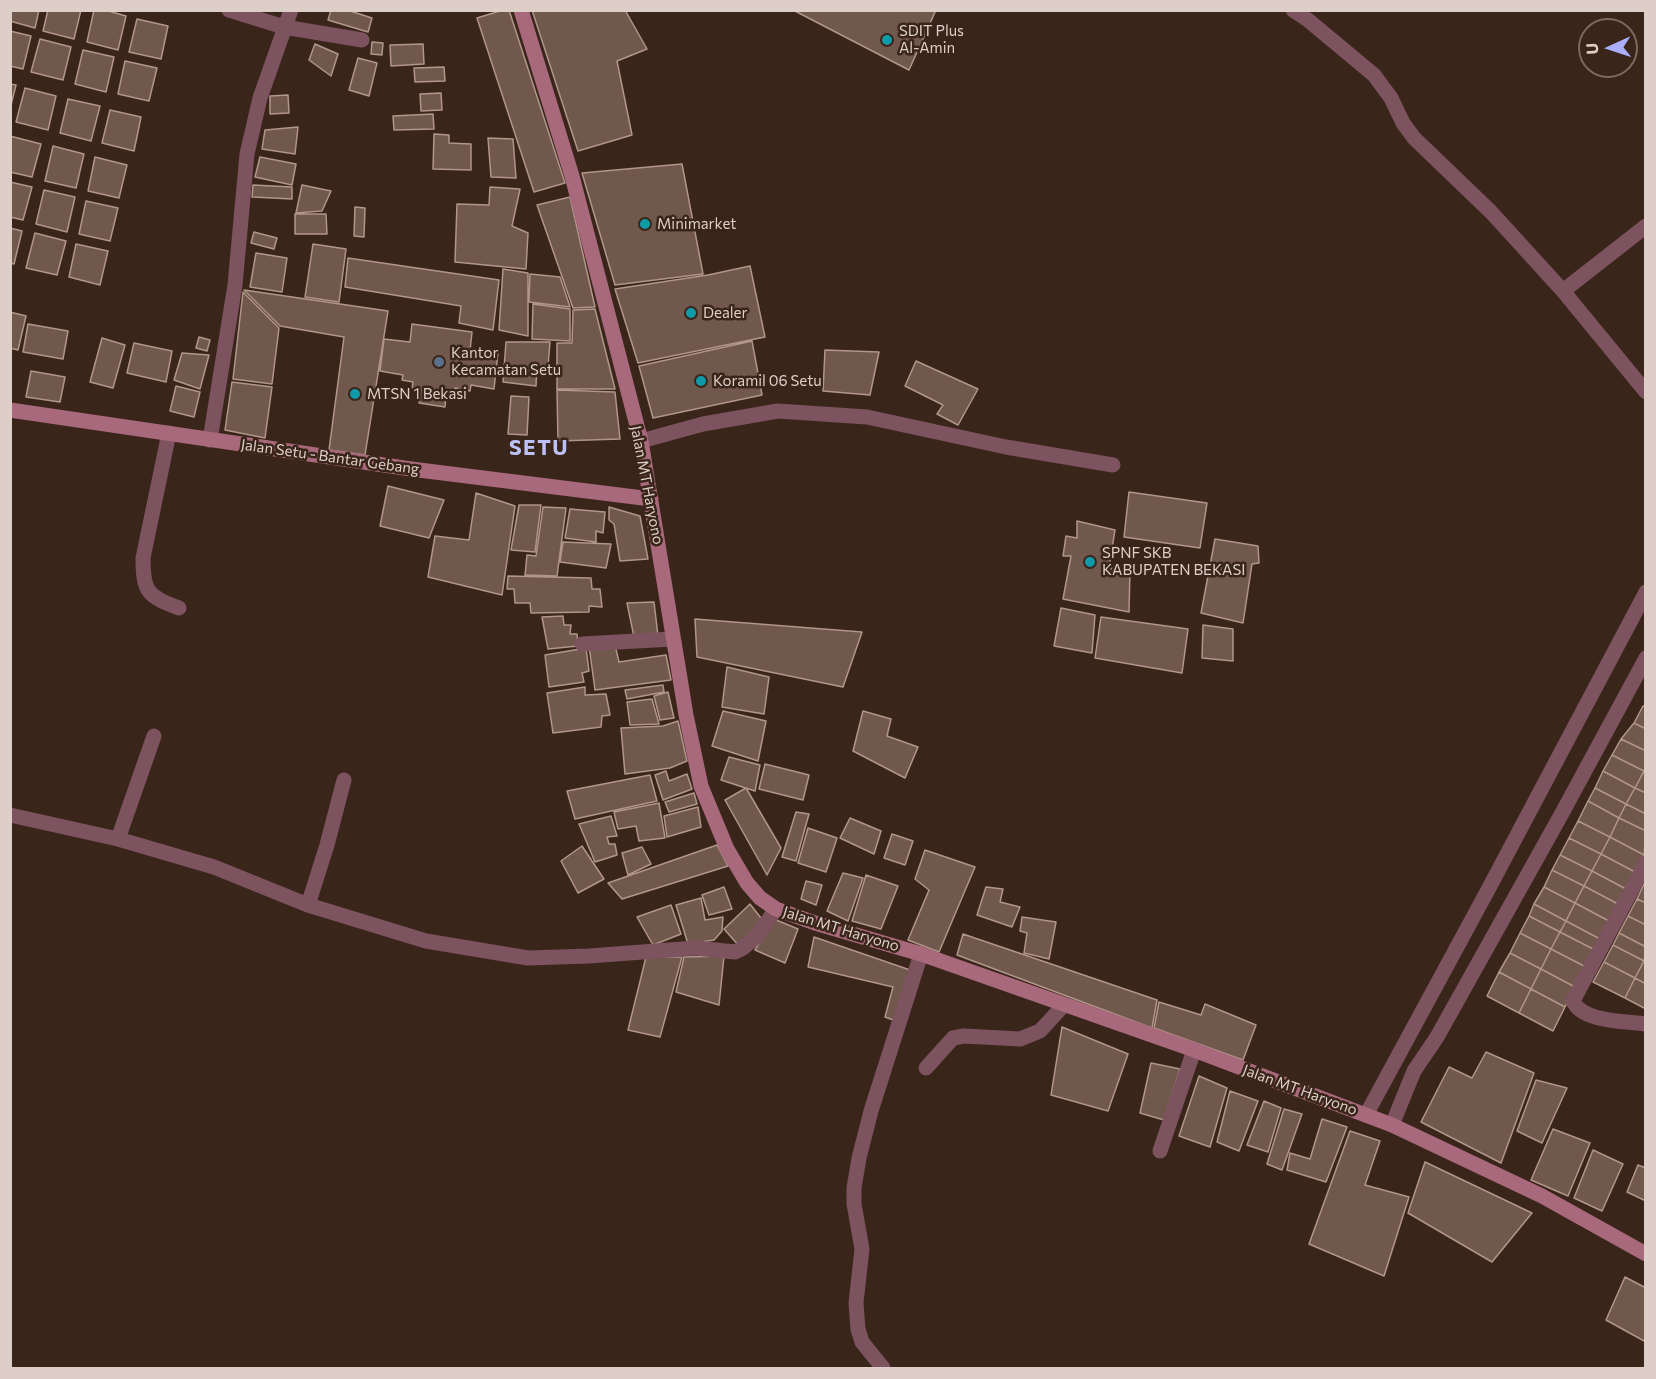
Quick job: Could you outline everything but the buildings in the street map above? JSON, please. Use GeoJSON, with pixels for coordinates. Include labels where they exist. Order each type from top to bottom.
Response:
{"type":"FeatureCollection","features":[{"type":"Feature","properties":{"kind":"main road","name":"Jalan MT Haryono"},"geometry":{"type":"LineString","coordinates":[[521,10],[572,176],[641,441],[686,716],[701,786],[727,849],[747,883],[760,898],[776,909],[815,923],[921,954],[1194,1050],[1392,1125],[1542,1196],[1646,1254]]}},
{"type":"Feature","properties":{"kind":"main road","name":"Jalan Setu - Bantar Gebang"},"geometry":{"type":"LineString","coordinates":[[10,411],[411,469],[651,499]]}},
{"type":"Feature","properties":{"kind":"street"},"geometry":{"type":"LineString","coordinates":[[229,10],[284,27],[362,39]]}},
{"type":"Feature","properties":{"kind":"street"},"geometry":{"type":"LineString","coordinates":[[210,440],[235,285],[247,154],[260,98],[291,10]]}},
{"type":"Feature","properties":{"kind":"street"},"geometry":{"type":"LineString","coordinates":[[1293,10],[1374,75],[1391,98],[1403,123],[1414,138],[1491,212],[1563,291],[1646,392]]}},
{"type":"Feature","properties":{"kind":"street"},"geometry":{"type":"LineString","coordinates":[[1563,291],[1646,226]]}},
{"type":"Feature","properties":{"kind":"street"},"geometry":{"type":"LineString","coordinates":[[641,441],[703,424],[778,411],[867,417],[1006,447],[1113,465]]}},
{"type":"Feature","properties":{"kind":"street"},"geometry":{"type":"LineString","coordinates":[[170,433],[143,558],[143,570],[147,588],[155,598],[179,608]]}},
{"type":"Feature","properties":{"kind":"street"},"geometry":{"type":"LineString","coordinates":[[1366,1115],[1490,888],[1646,592]]}},
{"type":"Feature","properties":{"kind":"street"},"geometry":{"type":"LineString","coordinates":[[582,644],[673,639]]}},
{"type":"Feature","properties":{"kind":"street"},"geometry":{"type":"LineString","coordinates":[[1392,1125],[1414,1071],[1437,1038],[1562,815],[1646,658]]}},
{"type":"Feature","properties":{"kind":"street"},"geometry":{"type":"LineString","coordinates":[[118,839],[154,736]]}},
{"type":"Feature","properties":{"kind":"street"},"geometry":{"type":"LineString","coordinates":[[308,905],[344,780]]}},
{"type":"Feature","properties":{"kind":"street"},"geometry":{"type":"LineString","coordinates":[[10,815],[118,839],[214,867],[308,905],[426,940],[528,958],[696,948],[735,951],[743,948],[756,937],[776,909]]}},
{"type":"Feature","properties":{"kind":"street"},"geometry":{"type":"LineString","coordinates":[[1646,863],[1573,1001],[1583,1014],[1646,1024]]}},
{"type":"Feature","properties":{"kind":"street"},"geometry":{"type":"LineString","coordinates":[[883,1368],[862,1342],[858,1329],[856,1304],[862,1249],[854,1204],[854,1188],[871,1111],[921,954]]}},
{"type":"Feature","properties":{"kind":"street"},"geometry":{"type":"LineString","coordinates":[[926,1068],[953,1038],[964,1036],[1020,1039],[1040,1031],[1064,1006]]}},
{"type":"Feature","properties":{"kind":"street"},"geometry":{"type":"LineString","coordinates":[[1160,1151],[1194,1050]]}},
{"type":"Feature","properties":{"kind":"place","name":"SDIT Plus Al-Amin"},"geometry":{"type":"Point","coordinates":[887,40]}},
{"type":"Feature","properties":{"kind":"place","name":"Minimarket"},"geometry":{"type":"Point","coordinates":[645,224]}},
{"type":"Feature","properties":{"kind":"place","name":"Dealer"},"geometry":{"type":"Point","coordinates":[691,313]}},
{"type":"Feature","properties":{"kind":"place","name":"Kantor Kecamatan Setu"},"geometry":{"type":"Point","coordinates":[439,362]}},
{"type":"Feature","properties":{"kind":"place","name":"Koramil 06 Setu"},"geometry":{"type":"Point","coordinates":[701,381]}},
{"type":"Feature","properties":{"kind":"place","name":"MTSN 1 Bekasi"},"geometry":{"type":"Point","coordinates":[355,394]}},
{"type":"Feature","properties":{"kind":"place","name":"SPNF SKB KABUPATEN BEKASI"},"geometry":{"type":"Point","coordinates":[1090,562]}},
{"type":"Feature","properties":{"kind":"district","name":"SETU"},"geometry":{"type":"Point","coordinates":[539,448]}}]}
